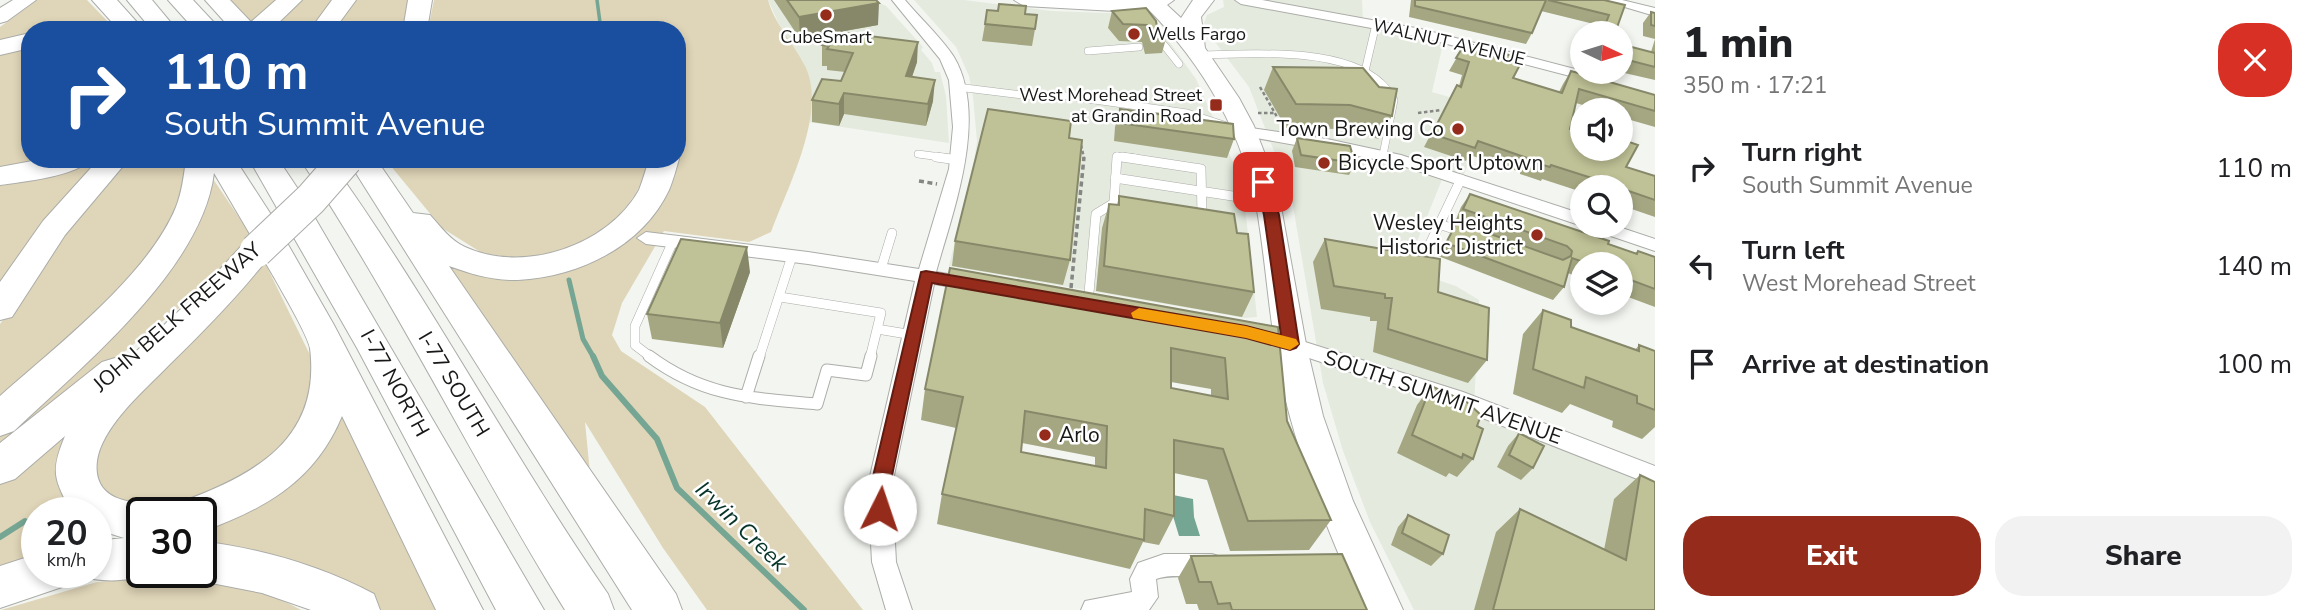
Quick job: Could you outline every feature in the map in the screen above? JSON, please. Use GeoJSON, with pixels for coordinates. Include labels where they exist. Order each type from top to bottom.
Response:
{"type":"FeatureCollection","features":[{"type":"Feature","properties":{"kind":"highway"},"geometry":{"type":"LineString","coordinates":[[104,0],[124,21]]}},
{"type":"Feature","properties":{"kind":"highway"},"geometry":{"type":"LineString","coordinates":[[139,0],[157,21]]}},
{"type":"Feature","properties":{"kind":"highway"},"geometry":{"type":"LineString","coordinates":[[180,0],[200,21]]}},
{"type":"Feature","properties":{"kind":"highway"},"geometry":{"type":"LineString","coordinates":[[217,0],[237,21]]}},
{"type":"Feature","properties":{"kind":"highway"},"geometry":{"type":"LineString","coordinates":[[266,21],[290,0]]}},
{"type":"Feature","properties":{"kind":"highway"},"geometry":{"type":"LineString","coordinates":[[329,21],[344,0]]}},
{"type":"Feature","properties":{"kind":"highway"},"geometry":{"type":"LineString","coordinates":[[416,21],[420,0]]}},
{"type":"Feature","properties":{"kind":"highway"},"geometry":{"type":"LineString","coordinates":[[0,48],[21,42]]}},
{"type":"Feature","properties":{"kind":"highway"},"geometry":{"type":"LineString","coordinates":[[0,176],[45,168]]}},
{"type":"Feature","properties":{"kind":"highway"},"geometry":{"type":"LineString","coordinates":[[0,308],[54,228],[107,168]]}},
{"type":"Feature","properties":{"kind":"highway"},"geometry":{"type":"LineString","coordinates":[[0,420],[125,299],[158,262],[191,209],[199,168]]}},
{"type":"Feature","properties":{"kind":"highway"},"geometry":{"type":"LineString","coordinates":[[226,168],[294,281],[460,610]]}},
{"type":"Feature","properties":{"kind":"highway","name":"I-77 NORTH"},"geometry":{"type":"LineString","coordinates":[[269,168],[375,348],[522,610]]}},
{"type":"Feature","properties":{"kind":"highway","name":"I-77 SOUTH"},"geometry":{"type":"LineString","coordinates":[[320,168],[347,205],[590,610]]}},
{"type":"Feature","properties":{"kind":"highway","name":"JOHN BELK FREEWAY"},"geometry":{"type":"LineString","coordinates":[[0,467],[256,251],[311,199],[338,168]]}},
{"type":"Feature","properties":{"kind":"highway"},"geometry":{"type":"LineString","coordinates":[[367,168],[659,610]]}},
{"type":"Feature","properties":{"kind":"highway"},"geometry":{"type":"LineString","coordinates":[[369,168],[446,250],[463,259],[506,268],[558,262],[607,242],[650,197],[662,168]]}},
{"type":"Feature","properties":{"kind":"highway"},"geometry":{"type":"LineString","coordinates":[[126,519],[113,517],[94,508],[81,494],[74,472],[79,449],[107,405],[256,251]]}},
{"type":"Feature","properties":{"kind":"highway"},"geometry":{"type":"LineString","coordinates":[[217,506],[241,496],[270,478],[292,460],[310,440],[321,420],[327,394],[329,373],[326,346]]}},
{"type":"Feature","properties":{"kind":"highway"},"geometry":{"type":"LineString","coordinates":[[217,564],[276,575],[357,610]]}},
{"type":"Feature","properties":{"kind":"highway"},"geometry":{"type":"LineString","coordinates":[[0,587],[21,580]]}},
{"type":"Feature","properties":{"kind":"main road"},"geometry":{"type":"LineString","coordinates":[[0,9],[12,0]]}},
{"type":"Feature","properties":{"kind":"main road"},"geometry":{"type":"LineString","coordinates":[[0,16],[26,0]]}},
{"type":"Feature","properties":{"kind":"main road"},"geometry":{"type":"LineString","coordinates":[[1024,0],[1092,5],[1157,1],[1191,56],[1233,106],[1251,122],[1269,202],[1275,340],[1311,435],[1345,563],[1383,610]]}},
{"type":"Feature","properties":{"kind":"main road"},"geometry":{"type":"LineString","coordinates":[[1191,56],[1189,20],[1194,9],[1205,0]]}},
{"type":"Feature","properties":{"kind":"street"},"geometry":{"type":"LineString","coordinates":[[898,0],[947,58],[957,87],[961,127],[958,160],[926,276],[880,485],[884,562],[899,610]]}},
{"type":"Feature","properties":{"kind":"street","name":"WALNUT AVENUE"},"geometry":{"type":"LineString","coordinates":[[1241,0],[1376,24],[1475,46],[1570,72]]}},
{"type":"Feature","properties":{"kind":"street"},"geometry":{"type":"LineString","coordinates":[[1607,0],[1655,12]]}},
{"type":"Feature","properties":{"kind":"street"},"geometry":{"type":"LineString","coordinates":[[1251,122],[1383,155],[1570,216]]}},
{"type":"Feature","properties":{"kind":"street"},"geometry":{"type":"LineString","coordinates":[[646,238],[792,256],[996,289]]}},
{"type":"Feature","properties":{"kind":"street"},"geometry":{"type":"LineString","coordinates":[[1633,238],[1655,245]]}},
{"type":"Feature","properties":{"kind":"street"},"geometry":{"type":"LineString","coordinates":[[1067,294],[1088,304],[1110,308]]}},
{"type":"Feature","properties":{"kind":"street","name":"SOUTH SUMMIT AVENUE"},"geometry":{"type":"LineString","coordinates":[[1275,340],[1455,398],[1655,476]]}},
{"type":"Feature","properties":{"kind":"street"},"geometry":{"type":"LineString","coordinates":[[1094,610],[1138,603],[1145,597],[1143,579],[1147,571],[1164,565],[1233,565]]}},
{"type":"Feature","properties":{"kind":"lane"},"geometry":{"type":"LineString","coordinates":[[1365,71],[1376,24]]}},
{"type":"Feature","properties":{"kind":"lane"},"geometry":{"type":"LineString","coordinates":[[1157,46],[1164,45],[1191,56],[1293,56],[1326,60],[1365,71],[1383,83],[1394,100],[1383,155]]}},
{"type":"Feature","properties":{"kind":"lane"},"geometry":{"type":"LineString","coordinates":[[1088,51],[1139,47]]}},
{"type":"Feature","properties":{"kind":"lane"},"geometry":{"type":"LineString","coordinates":[[957,87],[1040,97],[1059,95],[1251,122]]}},
{"type":"Feature","properties":{"kind":"lane"},"geometry":{"type":"LineString","coordinates":[[918,154],[958,160]]}},
{"type":"Feature","properties":{"kind":"lane"},"geometry":{"type":"LineString","coordinates":[[1114,203],[1116,156],[1198,167],[1201,169],[1202,215],[1186,215]]}},
{"type":"Feature","properties":{"kind":"lane"},"geometry":{"type":"LineString","coordinates":[[1115,178],[1269,202]]}},
{"type":"Feature","properties":{"kind":"lane"},"geometry":{"type":"LineString","coordinates":[[1429,246],[1461,179]]}},
{"type":"Feature","properties":{"kind":"lane"},"geometry":{"type":"LineString","coordinates":[[1088,304],[1096,214],[1114,203],[1138,207]]}},
{"type":"Feature","properties":{"kind":"lane"},"geometry":{"type":"LineString","coordinates":[[1439,224],[1478,238]]}},
{"type":"Feature","properties":{"kind":"lane"},"geometry":{"type":"LineString","coordinates":[[881,269],[892,233]]}},
{"type":"Feature","properties":{"kind":"lane"},"geometry":{"type":"LineString","coordinates":[[673,241],[635,326],[635,345],[649,357],[698,386],[746,397],[817,404],[827,370],[866,375],[881,313],[780,297]]}},
{"type":"Feature","properties":{"kind":"lane"},"geometry":{"type":"LineString","coordinates":[[746,397],[792,256]]}},
{"type":"Feature","properties":{"kind":"lane"},"geometry":{"type":"LineString","coordinates":[[877,329],[913,335]]}},
{"type":"Feature","properties":{"kind":"path"},"geometry":{"type":"LineString","coordinates":[[1260,88],[1280,122],[1271,122]]}},
{"type":"Feature","properties":{"kind":"path"},"geometry":{"type":"LineString","coordinates":[[1418,113],[1441,110]]}},
{"type":"Feature","properties":{"kind":"path"},"geometry":{"type":"LineString","coordinates":[[1251,122],[1275,113]]}},
{"type":"Feature","properties":{"kind":"path"},"geometry":{"type":"LineString","coordinates":[[1067,294],[1085,163],[1081,144],[1073,143]]}},
{"type":"Feature","properties":{"kind":"path"},"geometry":{"type":"LineString","coordinates":[[919,181],[940,185]]}},
{"type":"Feature","properties":{"kind":"shaded area"},"geometry":{"type":"Polygon","coordinates":[[[37,0],[87,0],[107,21],[21,21],[21,38],[0,44],[0,27],[37,0]]]}},
{"type":"Feature","properties":{"kind":"shaded area"},"geometry":{"type":"Polygon","coordinates":[[[227,0],[277,0],[252,21],[227,0]]]}},
{"type":"Feature","properties":{"kind":"shaded area"},"geometry":{"type":"Polygon","coordinates":[[[301,0],[338,0],[322,21],[279,21],[301,0]]]}},
{"type":"Feature","properties":{"kind":"shaded area"},"geometry":{"type":"Polygon","coordinates":[[[350,0],[409,0],[404,21],[335,21],[350,0]]]}},
{"type":"Feature","properties":{"kind":"shaded area"},"geometry":{"type":"Polygon","coordinates":[[[434,0],[768,0],[775,17],[805,66],[811,85],[812,105],[803,150],[771,232],[749,242],[664,231],[622,303],[612,335],[621,351],[705,407],[863,610],[707,610],[663,548],[585,422],[590,473],[439,257],[550,270],[668,190],[677,168],[686,168],[686,21],[430,21],[434,0]]]}},
{"type":"Feature","properties":{"kind":"shaded area"},"geometry":{"type":"Polygon","coordinates":[[[768,0],[874,0],[886,6],[923,47],[921,50],[932,63],[935,72],[940,72],[946,96],[949,143],[809,122],[813,99],[768,0]]]}},
{"type":"Feature","properties":{"kind":"shaded area"},"geometry":{"type":"Polygon","coordinates":[[[914,0],[964,0],[1051,11],[1134,14],[1147,17],[1163,33],[1196,79],[1235,167],[1245,207],[1257,317],[1245,318],[949,266],[977,141],[973,97],[969,76],[956,47],[914,0]]]}},
{"type":"Feature","properties":{"kind":"shaded area"},"geometry":{"type":"Polygon","coordinates":[[[1223,0],[1362,0],[1363,23],[1444,39],[1432,92],[1493,110],[1462,178],[1445,172],[1416,244],[1433,261],[1435,279],[1456,286],[1479,300],[1474,408],[1655,480],[1655,610],[1414,610],[1370,522],[1343,451],[1323,383],[1292,200],[1249,87],[1203,26],[1207,15],[1224,7],[1223,0]]]}},
{"type":"Feature","properties":{"kind":"shaded area"},"geometry":{"type":"Polygon","coordinates":[[[21,45],[21,167],[0,171],[0,52],[21,45]]]}},
{"type":"Feature","properties":{"kind":"shaded area"},"geometry":{"type":"Polygon","coordinates":[[[54,168],[94,168],[0,286],[0,182],[54,168]]]}},
{"type":"Feature","properties":{"kind":"shaded area"},"geometry":{"type":"Polygon","coordinates":[[[120,168],[188,168],[188,187],[149,262],[0,408],[0,324],[77,216],[120,168]]]}},
{"type":"Feature","properties":{"kind":"shaded area"},"geometry":{"type":"Polygon","coordinates":[[[392,168],[649,168],[618,218],[599,236],[547,256],[514,258],[482,253],[442,228],[392,168]]]}},
{"type":"Feature","properties":{"kind":"shaded area"},"geometry":{"type":"Polygon","coordinates":[[[211,176],[253,238],[179,308],[0,451],[0,429],[112,321],[211,176]]]}},
{"type":"Feature","properties":{"kind":"shaded area"},"geometry":{"type":"Polygon","coordinates":[[[265,263],[311,357],[314,406],[273,464],[210,497],[126,497],[124,507],[112,501],[112,497],[100,495],[91,446],[120,402],[265,263]]]}},
{"type":"Feature","properties":{"kind":"shaded area"},"geometry":{"type":"Polygon","coordinates":[[[339,408],[444,610],[381,610],[355,594],[217,555],[217,510],[339,408]]]}},
{"type":"Feature","properties":{"kind":"shaded area"},"geometry":{"type":"Polygon","coordinates":[[[82,413],[78,497],[21,497],[21,570],[0,576],[0,483],[82,413]]]}},
{"type":"Feature","properties":{"kind":"shaded area"},"geometry":{"type":"Polygon","coordinates":[[[1173,495],[1193,499],[1194,517],[1200,536],[1179,536],[1173,516],[1173,495]]]}},
{"type":"Feature","properties":{"kind":"shaded area"},"geometry":{"type":"Polygon","coordinates":[[[126,580],[126,588],[217,588],[219,583],[270,596],[301,610],[1,610],[76,588],[112,588],[112,581],[126,580]]]}},
{"type":"Feature","properties":{"kind":"building"},"geometry":{"type":"Polygon","coordinates":[[[787,0],[876,0],[879,3],[799,17],[787,0]]]}},
{"type":"Feature","properties":{"kind":"building"},"geometry":{"type":"Polygon","coordinates":[[[1415,0],[1546,0],[1532,33],[1415,6],[1415,0]]]}},
{"type":"Feature","properties":{"kind":"building"},"geometry":{"type":"Polygon","coordinates":[[[1548,0],[1604,0],[1625,5],[1619,21],[1607,21],[1609,15],[1548,0]]]}},
{"type":"Feature","properties":{"kind":"building"},"geometry":{"type":"Polygon","coordinates":[[[999,4],[1026,6],[1025,14],[1037,15],[1035,29],[985,24],[987,10],[998,11],[999,4]]]}},
{"type":"Feature","properties":{"kind":"building"},"geometry":{"type":"Polygon","coordinates":[[[1146,8],[1156,21],[1158,33],[1167,35],[1150,37],[1147,25],[1123,24],[1112,11],[1146,8]]]}},
{"type":"Feature","properties":{"kind":"building"},"geometry":{"type":"Polygon","coordinates":[[[1651,12],[1655,13],[1655,26],[1651,25],[1651,12]]]}},
{"type":"Feature","properties":{"kind":"building"},"geometry":{"type":"Polygon","coordinates":[[[829,31],[918,42],[906,76],[935,80],[928,104],[844,93],[839,104],[812,100],[822,79],[841,81],[853,53],[827,49],[829,46],[822,45],[829,31]]]}},
{"type":"Feature","properties":{"kind":"building"},"geometry":{"type":"Polygon","coordinates":[[[1470,44],[1523,59],[1513,78],[1562,93],[1570,73],[1570,84],[1616,84],[1655,95],[1655,111],[1633,105],[1633,98],[1610,98],[1579,89],[1577,98],[1570,98],[1570,161],[1629,161],[1626,167],[1655,176],[1655,200],[1633,192],[1633,175],[1582,175],[1529,161],[1530,159],[1478,141],[1475,148],[1432,134],[1457,85],[1461,87],[1469,62],[1456,58],[1463,47],[1467,48],[1470,44]]]}},
{"type":"Feature","properties":{"kind":"building"},"geometry":{"type":"Polygon","coordinates":[[[1633,47],[1655,53],[1655,67],[1633,61],[1633,47]]]}},
{"type":"Feature","properties":{"kind":"building"},"geometry":{"type":"Polygon","coordinates":[[[1273,67],[1363,68],[1379,87],[1397,89],[1392,116],[1350,105],[1296,104],[1273,67]]]}},
{"type":"Feature","properties":{"kind":"building"},"geometry":{"type":"Polygon","coordinates":[[[988,109],[1071,121],[1069,138],[1082,140],[1070,260],[955,241],[988,109]]]}},
{"type":"Feature","properties":{"kind":"building"},"geometry":{"type":"Polygon","coordinates":[[[1120,109],[1233,124],[1234,139],[1119,123],[1120,109]]]}},
{"type":"Feature","properties":{"kind":"building"},"geometry":{"type":"Polygon","coordinates":[[[1297,138],[1350,146],[1355,163],[1301,155],[1297,138]]]}},
{"type":"Feature","properties":{"kind":"building"},"geometry":{"type":"Polygon","coordinates":[[[1470,194],[1570,228],[1570,238],[1600,238],[1609,241],[1608,244],[1631,252],[1572,252],[1567,246],[1463,209],[1470,194]]]}},
{"type":"Feature","properties":{"kind":"building"},"geometry":{"type":"Polygon","coordinates":[[[1119,196],[1234,214],[1237,233],[1248,234],[1254,292],[1104,266],[1109,204],[1119,205],[1119,196]]]}},
{"type":"Feature","properties":{"kind":"building"},"geometry":{"type":"Polygon","coordinates":[[[1457,222],[1563,260],[1570,256],[1564,287],[1446,243],[1457,222]]]}},
{"type":"Feature","properties":{"kind":"building"},"geometry":{"type":"Polygon","coordinates":[[[681,239],[747,247],[720,323],[647,314],[681,239]]]}},
{"type":"Feature","properties":{"kind":"building"},"geometry":{"type":"Polygon","coordinates":[[[1325,239],[1440,259],[1438,292],[1489,308],[1487,360],[1388,329],[1392,298],[1385,298],[1385,294],[1334,286],[1325,239]]]}},
{"type":"Feature","properties":{"kind":"building"},"geometry":{"type":"Polygon","coordinates":[[[1638,251],[1655,257],[1655,289],[1633,281],[1633,253],[1637,254],[1638,251]]]}},
{"type":"Feature","properties":{"kind":"building"},"geometry":{"type":"Polygon","coordinates":[[[950,268],[1278,327],[1287,421],[1331,520],[1248,521],[1223,449],[1174,440],[1174,516],[1145,509],[1144,540],[942,494],[963,397],[925,389],[950,268]],[[1171,348],[1171,388],[1228,399],[1225,358],[1171,348]],[[1025,411],[1021,452],[1106,468],[1107,426],[1025,411]]]}},
{"type":"Feature","properties":{"kind":"building"},"geometry":{"type":"Polygon","coordinates":[[[1543,310],[1571,320],[1571,327],[1639,351],[1639,345],[1655,351],[1655,410],[1637,403],[1637,396],[1586,377],[1584,388],[1533,369],[1543,310]]]}},
{"type":"Feature","properties":{"kind":"building"},"geometry":{"type":"Polygon","coordinates":[[[1431,386],[1467,402],[1481,415],[1477,426],[1483,429],[1473,459],[1463,454],[1462,458],[1412,435],[1431,386]]]}},
{"type":"Feature","properties":{"kind":"building"},"geometry":{"type":"Polygon","coordinates":[[[1519,433],[1544,446],[1533,468],[1509,455],[1519,433]]]}},
{"type":"Feature","properties":{"kind":"building"},"geometry":{"type":"Polygon","coordinates":[[[1640,475],[1655,482],[1655,610],[1493,610],[1520,509],[1626,560],[1640,475]]]}},
{"type":"Feature","properties":{"kind":"building"},"geometry":{"type":"Polygon","coordinates":[[[1408,515],[1449,535],[1443,554],[1402,533],[1408,515]]]}},
{"type":"Feature","properties":{"kind":"building"},"geometry":{"type":"Polygon","coordinates":[[[1342,554],[1367,610],[1232,610],[1230,603],[1218,604],[1211,582],[1199,582],[1191,556],[1342,554]]]}},
{"type":"Feature","properties":{"kind":"waterway","name":"Irwin Creek"},"geometry":{"type":"LineString","coordinates":[[597,0],[600,21]]}},
{"type":"Feature","properties":{"kind":"waterway","name":"Irwin Creek"},"geometry":{"type":"LineString","coordinates":[[569,280],[583,339],[594,357]]}},
{"type":"Feature","properties":{"kind":"waterway","name":"Irwin Creek"},"geometry":{"type":"LineString","coordinates":[[594,357],[602,376],[657,439],[677,488],[804,610]]}},
{"type":"Feature","properties":{"kind":"waterway"},"geometry":{"type":"LineString","coordinates":[[0,537],[21,524]]}},
{"type":"Feature","properties":{"kind":"slow traffic"},"geometry":{"type":"LineString","coordinates":[[1139,313],[1246,332],[1290,344]]}},
{"type":"Feature","properties":{"kind":"place","name":"CubeSmart"},"geometry":{"type":"Point","coordinates":[826,15]}},
{"type":"Feature","properties":{"kind":"place","name":"Wells Fargo"},"geometry":{"type":"Point","coordinates":[1134,34]}},
{"type":"Feature","properties":{"kind":"place","name":"West Morehead Street at Grandin Road"},"geometry":{"type":"Point","coordinates":[1216,105]}},
{"type":"Feature","properties":{"kind":"place","name":"Town Brewing Co"},"geometry":{"type":"Point","coordinates":[1458,129]}},
{"type":"Feature","properties":{"kind":"place","name":"Bicycle Sport Uptown"},"geometry":{"type":"Point","coordinates":[1324,163]}},
{"type":"Feature","properties":{"kind":"place","name":"Wesley Heights Historic District"},"geometry":{"type":"Point","coordinates":[1537,235]}},
{"type":"Feature","properties":{"kind":"place","name":"Arlo"},"geometry":{"type":"Point","coordinates":[1045,435]}},
{"type":"Feature","properties":{"kind":"route"},"geometry":{"type":"LineString","coordinates":[[880,509],[880,485],[926,276],[1246,332],[1290,344],[1271,215],[1263,182]]}}]}
